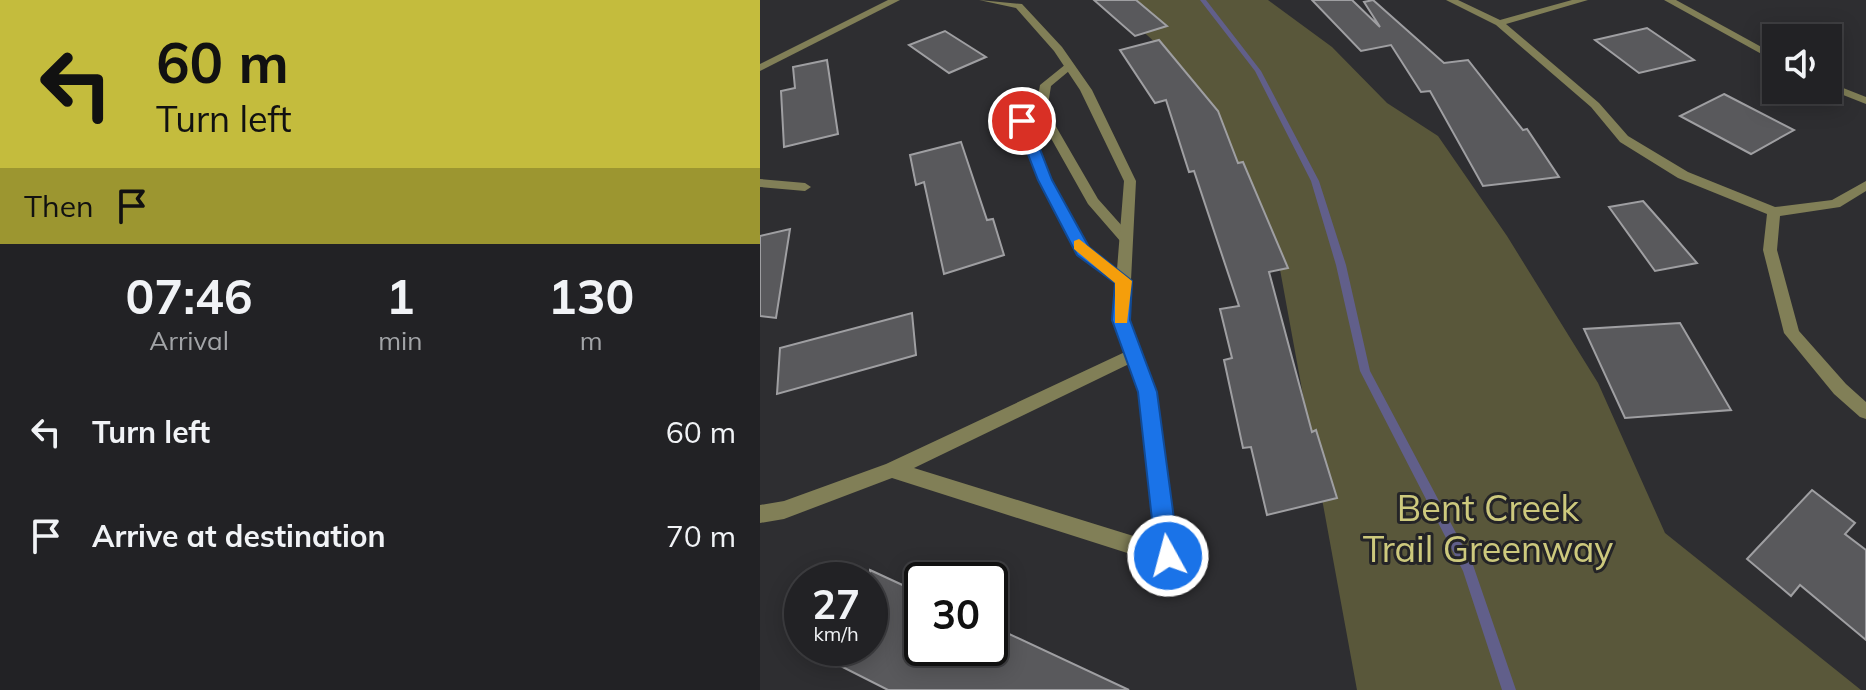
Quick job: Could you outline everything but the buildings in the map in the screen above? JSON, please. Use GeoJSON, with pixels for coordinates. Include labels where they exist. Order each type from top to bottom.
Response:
{"type":"FeatureCollection","features":[{"type":"Feature","properties":{"kind":"street"},"geometry":{"type":"LineString","coordinates":[[760,68],[895,0]]}},
{"type":"Feature","properties":{"kind":"street"},"geometry":{"type":"LineString","coordinates":[[892,470],[1168,556],[1148,392],[1121,320],[1130,181],[1086,90],[1070,66],[1019,6],[984,0]]}},
{"type":"Feature","properties":{"kind":"street"},"geometry":{"type":"LineString","coordinates":[[1451,0],[1499,23],[1595,105],[1624,139],[1683,175],[1774,212],[1835,204],[1866,185]]}},
{"type":"Feature","properties":{"kind":"street"},"geometry":{"type":"LineString","coordinates":[[1499,23],[1583,0]]}},
{"type":"Feature","properties":{"kind":"street"},"geometry":{"type":"LineString","coordinates":[[1669,0],[1762,51]]}},
{"type":"Feature","properties":{"kind":"street"},"geometry":{"type":"LineString","coordinates":[[1070,66],[1046,85],[1041,111],[1093,201],[1126,239]]}},
{"type":"Feature","properties":{"kind":"street"},"geometry":{"type":"LineString","coordinates":[[1842,91],[1866,101]]}},
{"type":"Feature","properties":{"kind":"street"},"geometry":{"type":"LineString","coordinates":[[1041,111],[1022,121],[1045,180],[1082,251],[1124,281]]}},
{"type":"Feature","properties":{"kind":"street"},"geometry":{"type":"LineString","coordinates":[[760,183],[805,187]]}},
{"type":"Feature","properties":{"kind":"street"},"geometry":{"type":"LineString","coordinates":[[1774,212],[1770,250],[1792,333],[1840,389],[1866,412]]}},
{"type":"Feature","properties":{"kind":"street"},"geometry":{"type":"LineString","coordinates":[[760,514],[784,510],[892,470],[1134,355]]}},
{"type":"Feature","properties":{"kind":"street"},"geometry":{"type":"LineString","coordinates":[[760,525],[784,510]]}},
{"type":"Feature","properties":{"kind":"green space","name":"Bent Creek Trail Greenway"},"geometry":{"type":"Polygon","coordinates":[[[1109,0],[1268,0],[1332,47],[1387,103],[1438,136],[1507,236],[1598,383],[1665,533],[1861,690],[1357,690],[1279,264],[1186,71],[1109,0]]]}},
{"type":"Feature","properties":{"kind":"waterway"},"geometry":{"type":"LineString","coordinates":[[1203,0],[1258,71],[1315,181],[1341,265],[1365,371],[1469,569],[1509,690]]}},
{"type":"Feature","properties":{"kind":"slow traffic"},"geometry":{"type":"LineString","coordinates":[[1079,245],[1082,251],[1124,281],[1121,318]]}},
{"type":"Feature","properties":{"kind":"route"},"geometry":{"type":"LineString","coordinates":[[1022,121],[1045,180],[1082,251],[1124,281],[1121,320],[1148,392],[1168,556]]}}]}
